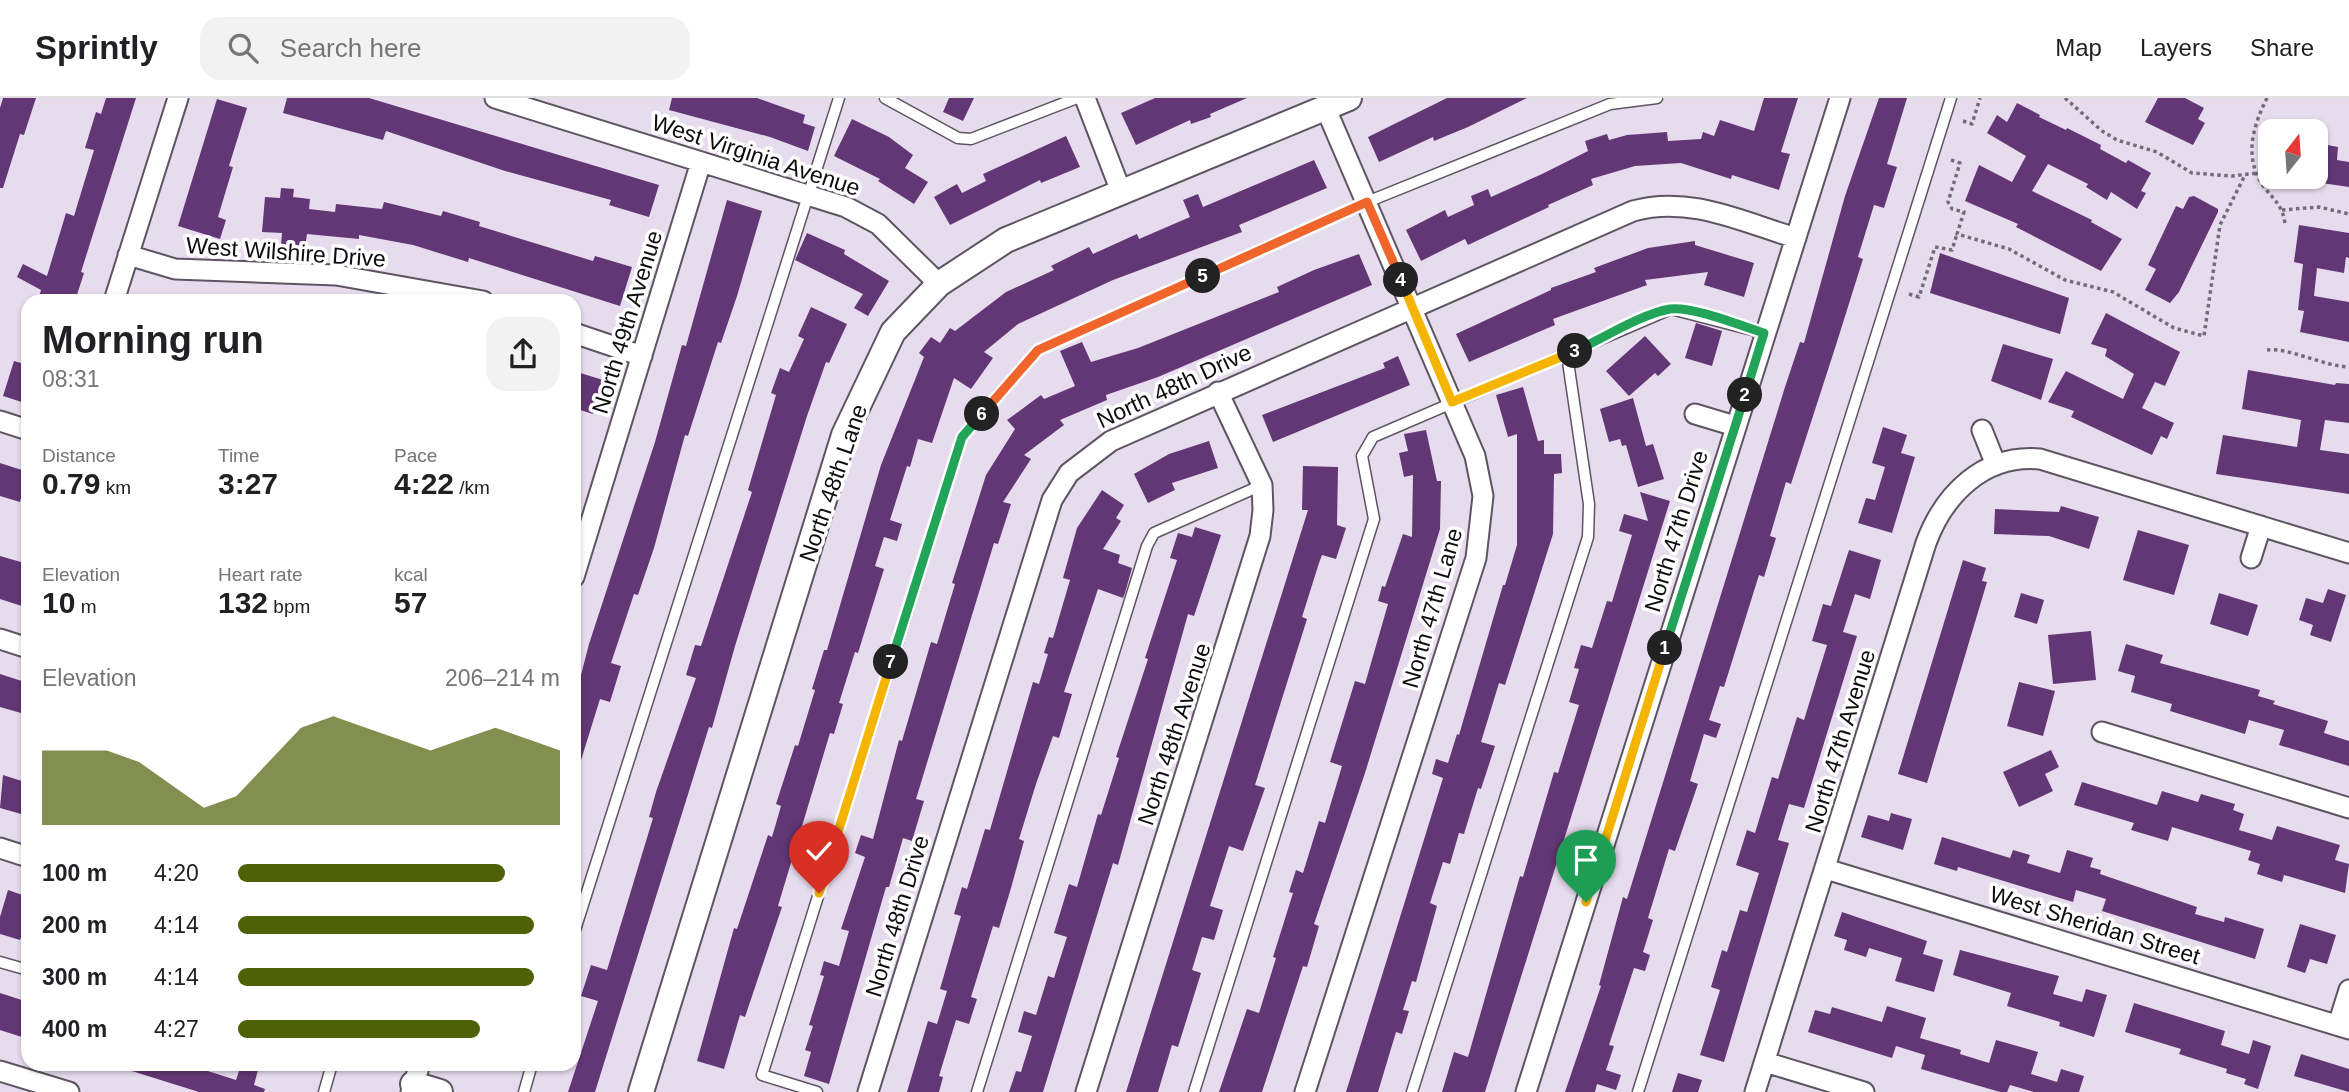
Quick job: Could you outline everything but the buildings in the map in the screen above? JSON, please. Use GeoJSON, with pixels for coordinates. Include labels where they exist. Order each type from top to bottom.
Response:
{"type":"FeatureCollection","features":[{"type":"Feature","properties":{"kind":"street"},"geometry":{"type":"LineString","coordinates":[[116,294],[178,98]]}},
{"type":"Feature","properties":{"kind":"street","name":"West Virginia Avenue"},"geometry":{"type":"LineString","coordinates":[[495,98],[846,206],[878,224],[939,284]]}},
{"type":"Feature","properties":{"kind":"street"},"geometry":{"type":"LineString","coordinates":[[1085,98],[1122,194]]}},
{"type":"Feature","properties":{"kind":"street","name":"North 48th Lane"},"geometry":{"type":"LineString","coordinates":[[641,1092],[844,435],[893,332],[939,284],[1006,240],[1349,98]]}},
{"type":"Feature","properties":{"kind":"street","name":"North 47th Drive"},"geometry":{"type":"LineString","coordinates":[[1526,1092],[1840,98]]}},
{"type":"Feature","properties":{"kind":"street","name":"North 47th Lane"},"geometry":{"type":"LineString","coordinates":[[1305,1092],[1481,537],[1483,496],[1475,456],[1326,109]]}},
{"type":"Feature","properties":{"kind":"street","name":"North 49th Avenue"},"geometry":{"type":"LineString","coordinates":[[581,536],[642,356],[701,162]]}},
{"type":"Feature","properties":{"kind":"street","name":"North 48th Drive"},"geometry":{"type":"LineString","coordinates":[[868,1092],[1052,500],[1069,473],[1092,452],[1111,441],[1412,306],[1633,211],[1657,204],[1685,204],[1797,238]]}},
{"type":"Feature","properties":{"kind":"street","name":"West Wilshire Drive"},"geometry":{"type":"LineString","coordinates":[[128,255],[175,269],[336,275],[443,294]]}},
{"type":"Feature","properties":{"kind":"street"},"geometry":{"type":"LineString","coordinates":[[581,335],[642,356]]}},
{"type":"Feature","properties":{"kind":"street","name":"North 48th Avenue"},"geometry":{"type":"LineString","coordinates":[[1086,1092],[1255,559],[1263,510],[1262,485],[1218,392]]}},
{"type":"Feature","properties":{"kind":"street","name":"North 47th Drive"},"geometry":{"type":"LineString","coordinates":[[1695,414],[1735,426]]}},
{"type":"Feature","properties":{"kind":"street"},"geometry":{"type":"LineString","coordinates":[[0,421],[21,428]]}},
{"type":"Feature","properties":{"kind":"street"},"geometry":{"type":"LineString","coordinates":[[1982,430],[1996,465],[2012,460],[2040,459],[2349,553]]}},
{"type":"Feature","properties":{"kind":"street","name":"North 47th Avenue"},"geometry":{"type":"LineString","coordinates":[[1755,1092],[1933,525],[1951,496],[1996,465]]}},
{"type":"Feature","properties":{"kind":"street"},"geometry":{"type":"LineString","coordinates":[[2251,558],[2261,526]]}},
{"type":"Feature","properties":{"kind":"street"},"geometry":{"type":"LineString","coordinates":[[0,639],[21,646]]}},
{"type":"Feature","properties":{"kind":"street"},"geometry":{"type":"LineString","coordinates":[[2102,732],[2349,808]]}},
{"type":"Feature","properties":{"kind":"street"},"geometry":{"type":"LineString","coordinates":[[0,848],[21,855]]}},
{"type":"Feature","properties":{"kind":"street","name":"West Sheridan Street"},"geometry":{"type":"LineString","coordinates":[[1826,869],[2344,1027]]}},
{"type":"Feature","properties":{"kind":"street"},"geometry":{"type":"LineString","coordinates":[[2344,1027],[2349,990]]}},
{"type":"Feature","properties":{"kind":"street"},"geometry":{"type":"LineString","coordinates":[[1765,1062],[1864,1092]]}},
{"type":"Feature","properties":{"kind":"street"},"geometry":{"type":"LineString","coordinates":[[0,1071],[69,1092]]}},
{"type":"Feature","properties":{"kind":"street"},"geometry":{"type":"LineString","coordinates":[[415,1080],[440,1092]]}},
{"type":"Feature","properties":{"kind":"lane"},"geometry":{"type":"LineString","coordinates":[[581,911],[839,98]]}},
{"type":"Feature","properties":{"kind":"lane"},"geometry":{"type":"LineString","coordinates":[[885,98],[958,138],[971,139],[1077,98]]}},
{"type":"Feature","properties":{"kind":"lane"},"geometry":{"type":"LineString","coordinates":[[817,1092],[762,1075],[962,437],[1038,350],[1367,202],[1610,104],[1657,98]]}},
{"type":"Feature","properties":{"kind":"lane"},"geometry":{"type":"LineString","coordinates":[[1638,1092],[1951,98]]}},
{"type":"Feature","properties":{"kind":"lane"},"geometry":{"type":"LineString","coordinates":[[1194,1092],[1374,519],[1362,456],[1373,437],[1671,309],[1764,333]]}},
{"type":"Feature","properties":{"kind":"lane"},"geometry":{"type":"LineString","coordinates":[[1412,1092],[1588,537],[1589,504],[1567,355]]}},
{"type":"Feature","properties":{"kind":"lane"},"geometry":{"type":"LineString","coordinates":[[977,1092],[1147,545],[1154,533],[1262,485]]}},
{"type":"Feature","properties":{"kind":"lane"},"geometry":{"type":"LineString","coordinates":[[0,962],[21,968]]}},
{"type":"Feature","properties":{"kind":"lane"},"geometry":{"type":"LineString","coordinates":[[324,1092],[330,1071]]}},
{"type":"Feature","properties":{"kind":"lane"},"geometry":{"type":"LineString","coordinates":[[524,1092],[530,1071]]}},
{"type":"Feature","properties":{"kind":"path"},"geometry":{"type":"LineString","coordinates":[[1963,121],[1972,124],[1980,98]]}},
{"type":"Feature","properties":{"kind":"path"},"geometry":{"type":"LineString","coordinates":[[2065,98],[2102,131],[2117,140],[2157,152],[2192,173],[2258,173],[2254,163],[2252,134],[2258,120]]}},
{"type":"Feature","properties":{"kind":"path"},"geometry":{"type":"LineString","coordinates":[[2258,119],[2267,98]]}},
{"type":"Feature","properties":{"kind":"path"},"geometry":{"type":"LineString","coordinates":[[1909,294],[1919,297],[1935,247],[1952,250],[1964,212],[1952,209],[1948,201],[1960,163],[1951,160]]}},
{"type":"Feature","properties":{"kind":"path"},"geometry":{"type":"LineString","coordinates":[[1957,234],[2009,249],[2065,280],[2113,292],[2174,328],[2204,336],[2220,225],[2245,175]]}},
{"type":"Feature","properties":{"kind":"path"},"geometry":{"type":"LineString","coordinates":[[2266,189],[2282,210],[2285,224]]}},
{"type":"Feature","properties":{"kind":"path"},"geometry":{"type":"LineString","coordinates":[[2282,210],[2319,206],[2349,214]]}},
{"type":"Feature","properties":{"kind":"path"},"geometry":{"type":"LineString","coordinates":[[2267,350],[2276,349],[2318,363],[2349,367]]}},
{"type":"Feature","properties":{"kind":"route"},"geometry":{"type":"LineString","coordinates":[[819,893],[962,437],[1038,350],[1367,202],[1452,402],[1671,309],[1685,310],[1764,333],[1586,902]]}}]}
